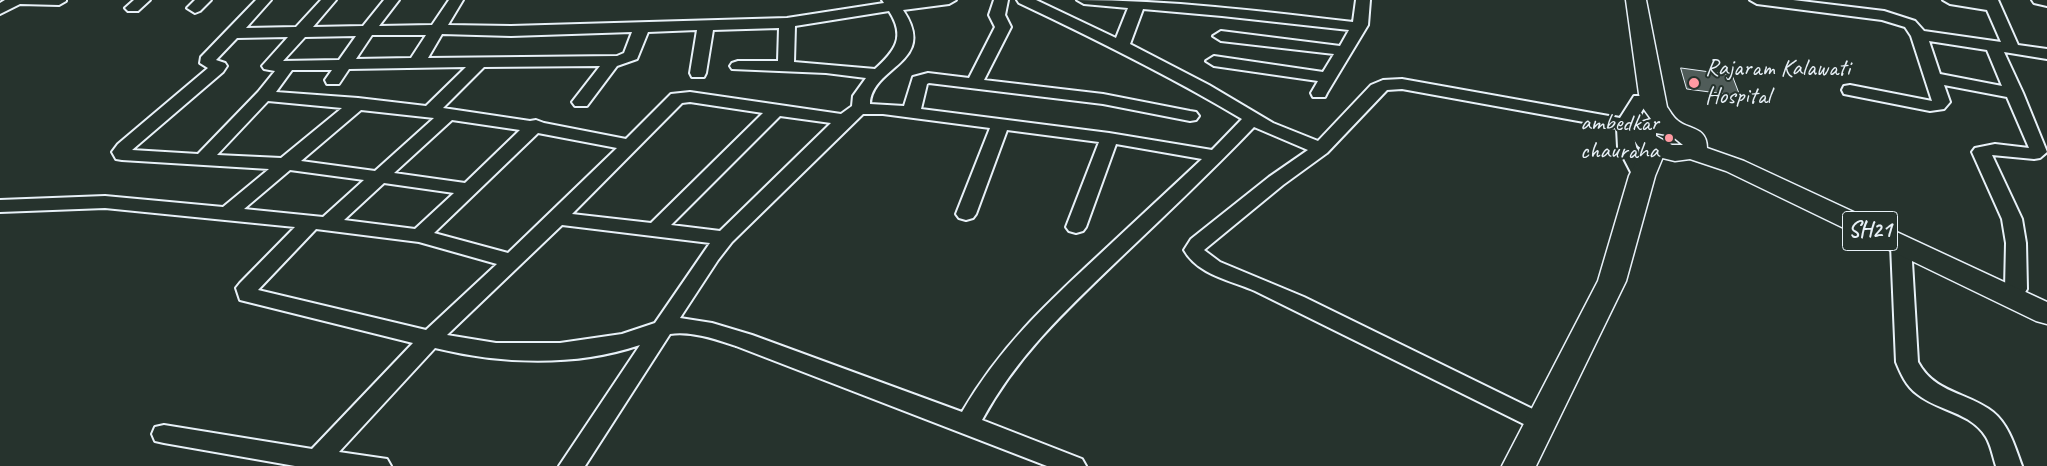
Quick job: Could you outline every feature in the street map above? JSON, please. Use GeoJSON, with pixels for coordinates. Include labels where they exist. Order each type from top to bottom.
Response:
{"type":"FeatureCollection","features":[{"type":"Feature","properties":{"kind":"main road"},"geometry":{"type":"LineString","coordinates":[[1626,0],[1640,100],[1649,132]]}},
{"type":"Feature","properties":{"kind":"main road"},"geometry":{"type":"LineString","coordinates":[[1519,466],[1612,281],[1642,176],[1649,132],[1656,108],[1651,94],[1636,0]]}},
{"type":"Feature","properties":{"kind":"main road","name":"SH21"},"geometry":{"type":"LineString","coordinates":[[1649,132],[1685,132],[1694,146],[2047,314]]}},
{"type":"Feature","properties":{"kind":"main road","name":"SH21"},"geometry":{"type":"LineString","coordinates":[[1694,146],[2047,304]]}},
{"type":"Feature","properties":{"kind":"street"},"geometry":{"type":"LineString","coordinates":[[0,9],[16,0]]}},
{"type":"Feature","properties":{"kind":"street"},"geometry":{"type":"LineString","coordinates":[[24,0],[59,1]]}},
{"type":"Feature","properties":{"kind":"street"},"geometry":{"type":"LineString","coordinates":[[264,0],[207,60],[208,63],[219,66],[217,69],[121,152],[128,155],[283,164],[470,189]]}},
{"type":"Feature","properties":{"kind":"street"},"geometry":{"type":"LineString","coordinates":[[329,0],[270,66],[417,62],[612,62],[627,59],[631,56],[642,27]]}},
{"type":"Feature","properties":{"kind":"street"},"geometry":{"type":"LineString","coordinates":[[333,80],[392,0]]}},
{"type":"Feature","properties":{"kind":"street"},"geometry":{"type":"LineString","coordinates":[[417,62],[456,0]]}},
{"type":"Feature","properties":{"kind":"street"},"geometry":{"type":"LineString","coordinates":[[234,33],[480,28],[527,31],[787,23],[892,3],[949,0]]}},
{"type":"Feature","properties":{"kind":"street"},"geometry":{"type":"LineString","coordinates":[[975,82],[1003,27],[997,14],[1001,0]]}},
{"type":"Feature","properties":{"kind":"street"},"geometry":{"type":"LineString","coordinates":[[1024,0],[1121,46],[1252,118],[1321,149]]}},
{"type":"Feature","properties":{"kind":"street"},"geometry":{"type":"LineString","coordinates":[[1084,0],[1137,4],[1223,5],[1359,27]]}},
{"type":"Feature","properties":{"kind":"street"},"geometry":{"type":"LineString","coordinates":[[1319,93],[1362,21],[1363,0]]}},
{"type":"Feature","properties":{"kind":"street"},"geometry":{"type":"LineString","coordinates":[[1757,0],[1820,5],[1894,18],[1910,24],[1919,35],[1941,102],[1938,105],[1850,90]]}},
{"type":"Feature","properties":{"kind":"street"},"geometry":{"type":"LineString","coordinates":[[1950,0],[1992,3],[2015,93],[2042,141],[2039,150],[2034,154],[1995,149],[1980,152],[2012,219],[2016,243],[2016,289]]}},
{"type":"Feature","properties":{"kind":"street"},"geometry":{"type":"LineString","coordinates":[[2039,0],[2047,2]]}},
{"type":"Feature","properties":{"kind":"street"},"geometry":{"type":"LineString","coordinates":[[861,109],[861,98],[867,86],[899,55],[906,42],[906,32],[892,3]]}},
{"type":"Feature","properties":{"kind":"street"},"geometry":{"type":"LineString","coordinates":[[1121,46],[1137,4]]}},
{"type":"Feature","properties":{"kind":"street"},"geometry":{"type":"LineString","coordinates":[[1202,89],[1213,72],[1221,36],[1223,5]]}},
{"type":"Feature","properties":{"kind":"street"},"geometry":{"type":"LineString","coordinates":[[786,66],[787,23]]}},
{"type":"Feature","properties":{"kind":"street"},"geometry":{"type":"LineString","coordinates":[[698,73],[706,26]]}},
{"type":"Feature","properties":{"kind":"street"},"geometry":{"type":"LineString","coordinates":[[569,62],[585,29]]}},
{"type":"Feature","properties":{"kind":"street"},"geometry":{"type":"LineString","coordinates":[[506,62],[527,31]]}},
{"type":"Feature","properties":{"kind":"street"},"geometry":{"type":"LineString","coordinates":[[1919,35],[2047,54]]}},
{"type":"Feature","properties":{"kind":"street"},"geometry":{"type":"LineString","coordinates":[[1221,36],[1345,51]]}},
{"type":"Feature","properties":{"kind":"street"},"geometry":{"type":"LineString","coordinates":[[1214,61],[1329,78]]}},
{"type":"Feature","properties":{"kind":"street"},"geometry":{"type":"LineString","coordinates":[[430,112],[480,62]]}},
{"type":"Feature","properties":{"kind":"street"},"geometry":{"type":"LineString","coordinates":[[581,102],[612,62]]}},
{"type":"Feature","properties":{"kind":"street"},"geometry":{"type":"LineString","coordinates":[[738,66],[786,66],[859,71],[878,75]]}},
{"type":"Feature","properties":{"kind":"street"},"geometry":{"type":"LineString","coordinates":[[204,158],[264,96],[286,67]]}},
{"type":"Feature","properties":{"kind":"street"},"geometry":{"type":"LineString","coordinates":[[1933,78],[2015,93]]}},
{"type":"Feature","properties":{"kind":"street"},"geometry":{"type":"LineString","coordinates":[[911,113],[919,81],[924,79],[975,82],[1103,99],[1190,116]]}},
{"type":"Feature","properties":{"kind":"street"},"geometry":{"type":"LineString","coordinates":[[1540,423],[1428,365],[1245,278],[1201,261],[1195,255],[1194,250],[1198,244],[1276,181],[1321,149],[1377,89],[1392,84],[1448,92],[1649,132]]}},
{"type":"Feature","properties":{"kind":"street"},"geometry":{"type":"LineString","coordinates":[[264,96],[358,103],[536,125],[628,145]]}},
{"type":"Feature","properties":{"kind":"street"},"geometry":{"type":"LineString","coordinates":[[317,460],[430,339],[557,218],[676,98],[690,97],[844,120]]}},
{"type":"Feature","properties":{"kind":"street"},"geometry":{"type":"LineString","coordinates":[[227,214],[283,164],[358,103]]}},
{"type":"Feature","properties":{"kind":"street"},"geometry":{"type":"LineString","coordinates":[[572,466],[711,255],[725,238],[844,120],[861,109],[911,113],[1108,138],[1216,156]]}},
{"type":"Feature","properties":{"kind":"street"},"geometry":{"type":"LineString","coordinates":[[657,228],[776,110]]}},
{"type":"Feature","properties":{"kind":"street"},"geometry":{"type":"LineString","coordinates":[[448,114],[381,176],[319,223],[254,280],[247,288],[248,295],[487,351],[525,353],[581,349],[624,342],[665,327],[696,328],[741,341],[969,422],[1073,466]]}},
{"type":"Feature","properties":{"kind":"street"},"geometry":{"type":"LineString","coordinates":[[969,422],[989,386],[1009,358],[1042,320],[1216,156],[1252,118]]}},
{"type":"Feature","properties":{"kind":"street"},"geometry":{"type":"LineString","coordinates":[[420,236],[536,125]]}},
{"type":"Feature","properties":{"kind":"street"},"geometry":{"type":"LineString","coordinates":[[966,214],[1000,125]]}},
{"type":"Feature","properties":{"kind":"street"},"geometry":{"type":"LineString","coordinates":[[1076,227],[1108,138]]}},
{"type":"Feature","properties":{"kind":"street"},"geometry":{"type":"LineString","coordinates":[[0,206],[105,202],[319,223],[420,236],[512,261]]}},
{"type":"Feature","properties":{"kind":"street"},"geometry":{"type":"LineString","coordinates":[[557,218],[657,228],[725,238]]}},
{"type":"Feature","properties":{"kind":"street"},"geometry":{"type":"LineString","coordinates":[[1901,245],[1906,362],[1911,375],[1935,396],[1986,420],[1994,430],[2009,466]]}},
{"type":"Feature","properties":{"kind":"street"},"geometry":{"type":"LineString","coordinates":[[164,434],[276,460],[317,460],[378,466]]}},
{"type":"Feature","properties":{"kind":"building"},"geometry":{"type":"Polygon","coordinates":[[[1681,68],[1732,75],[1740,96],[1687,89],[1681,68]]]}},
{"type":"Feature","properties":{"kind":"place","name":"Rajaram Kalawati Hospital"},"geometry":{"type":"Point","coordinates":[1694,83]}},
{"type":"Feature","properties":{"kind":"place","name":"ambedkar chauraha"},"geometry":{"type":"Point","coordinates":[1669,138]}}]}
